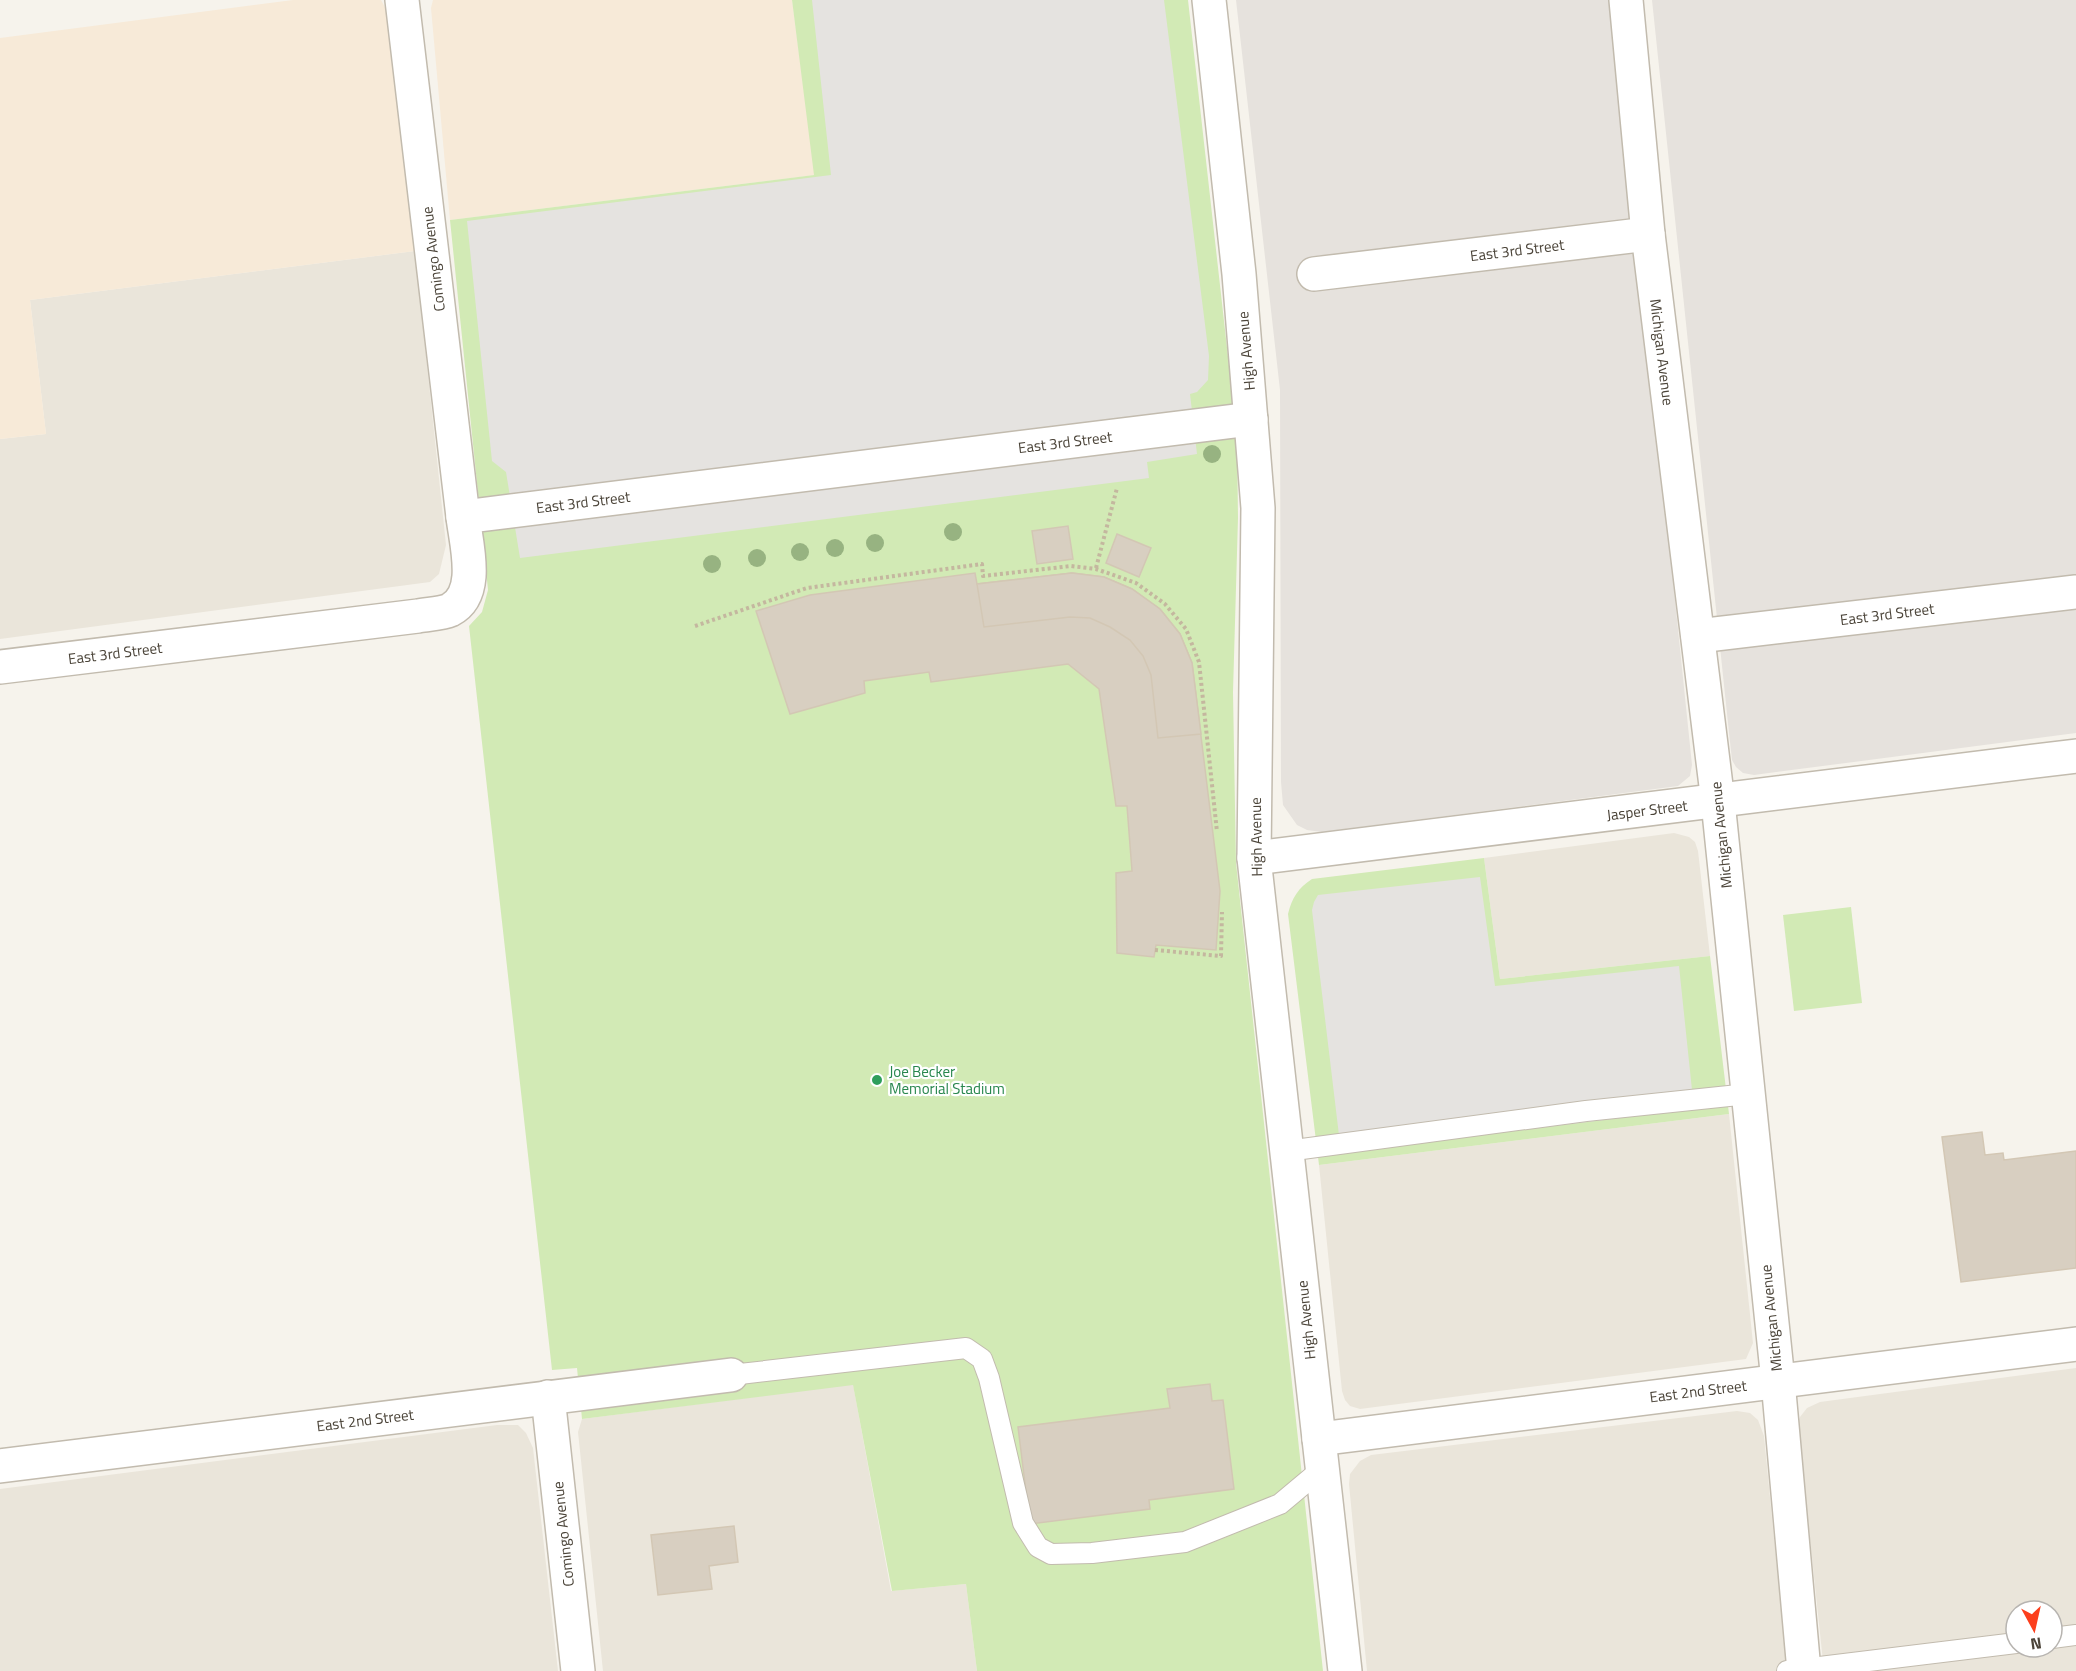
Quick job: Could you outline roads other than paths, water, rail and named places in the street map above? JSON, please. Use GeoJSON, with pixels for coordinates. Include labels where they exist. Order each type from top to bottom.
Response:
{"type":"FeatureCollection","features":[{"type":"Feature","properties":{"kind":"street","name":"Comingo Avenue"},"geometry":{"type":"LineString","coordinates":[[402,0],[463,517]]}},
{"type":"Feature","properties":{"kind":"street","name":"High Avenue"},"geometry":{"type":"LineString","coordinates":[[1209,0],[1239,274],[1258,507],[1254,858],[1345,1671]]}},
{"type":"Feature","properties":{"kind":"street","name":"Michigan Avenue"},"geometry":{"type":"LineString","coordinates":[[1626,0],[1648,234],[1718,802],[1778,1381],[1798,1670]]}},
{"type":"Feature","properties":{"kind":"street","name":"East 3rd Street"},"geometry":{"type":"LineString","coordinates":[[1314,274],[1648,234]]}},
{"type":"Feature","properties":{"kind":"street","name":"East 3rd Street"},"geometry":{"type":"LineString","coordinates":[[0,667],[418,616],[451,609],[464,595],[470,576],[463,517],[1251,419]]}},
{"type":"Feature","properties":{"kind":"street","name":"East 3rd Street"},"geometry":{"type":"LineString","coordinates":[[1698,636],[2076,592]]}},
{"type":"Feature","properties":{"kind":"street","name":"Jasper Street"},"geometry":{"type":"LineString","coordinates":[[1254,858],[2076,756]]}},
{"type":"Feature","properties":{"kind":"street","name":"East 2nd Street"},"geometry":{"type":"LineString","coordinates":[[1321,1454],[1778,1381],[2076,1344]]}},
{"type":"Feature","properties":{"kind":"street","name":"East 2nd Street"},"geometry":{"type":"LineString","coordinates":[[0,1466],[731,1375]]}},
{"type":"Feature","properties":{"kind":"street","name":"Comingo Avenue"},"geometry":{"type":"LineString","coordinates":[[548,1397],[578,1671]]}},
{"type":"Feature","properties":{"kind":"lane"},"geometry":{"type":"LineString","coordinates":[[1287,1151],[1587,1111],[1748,1094]]}},
{"type":"Feature","properties":{"kind":"lane"},"geometry":{"type":"LineString","coordinates":[[731,1375],[966,1348],[982,1359],[1023,1523],[1038,1547],[1051,1554],[1092,1553],[1185,1542],[1280,1504],[1321,1454]]}},
{"type":"Feature","properties":{"kind":"lane"},"geometry":{"type":"LineString","coordinates":[[1798,1670],[2004,1644]]}},
{"type":"Feature","properties":{"kind":"place","name":"Joe Becker Memorial Stadium"},"geometry":{"type":"Point","coordinates":[877,1080]}}]}
